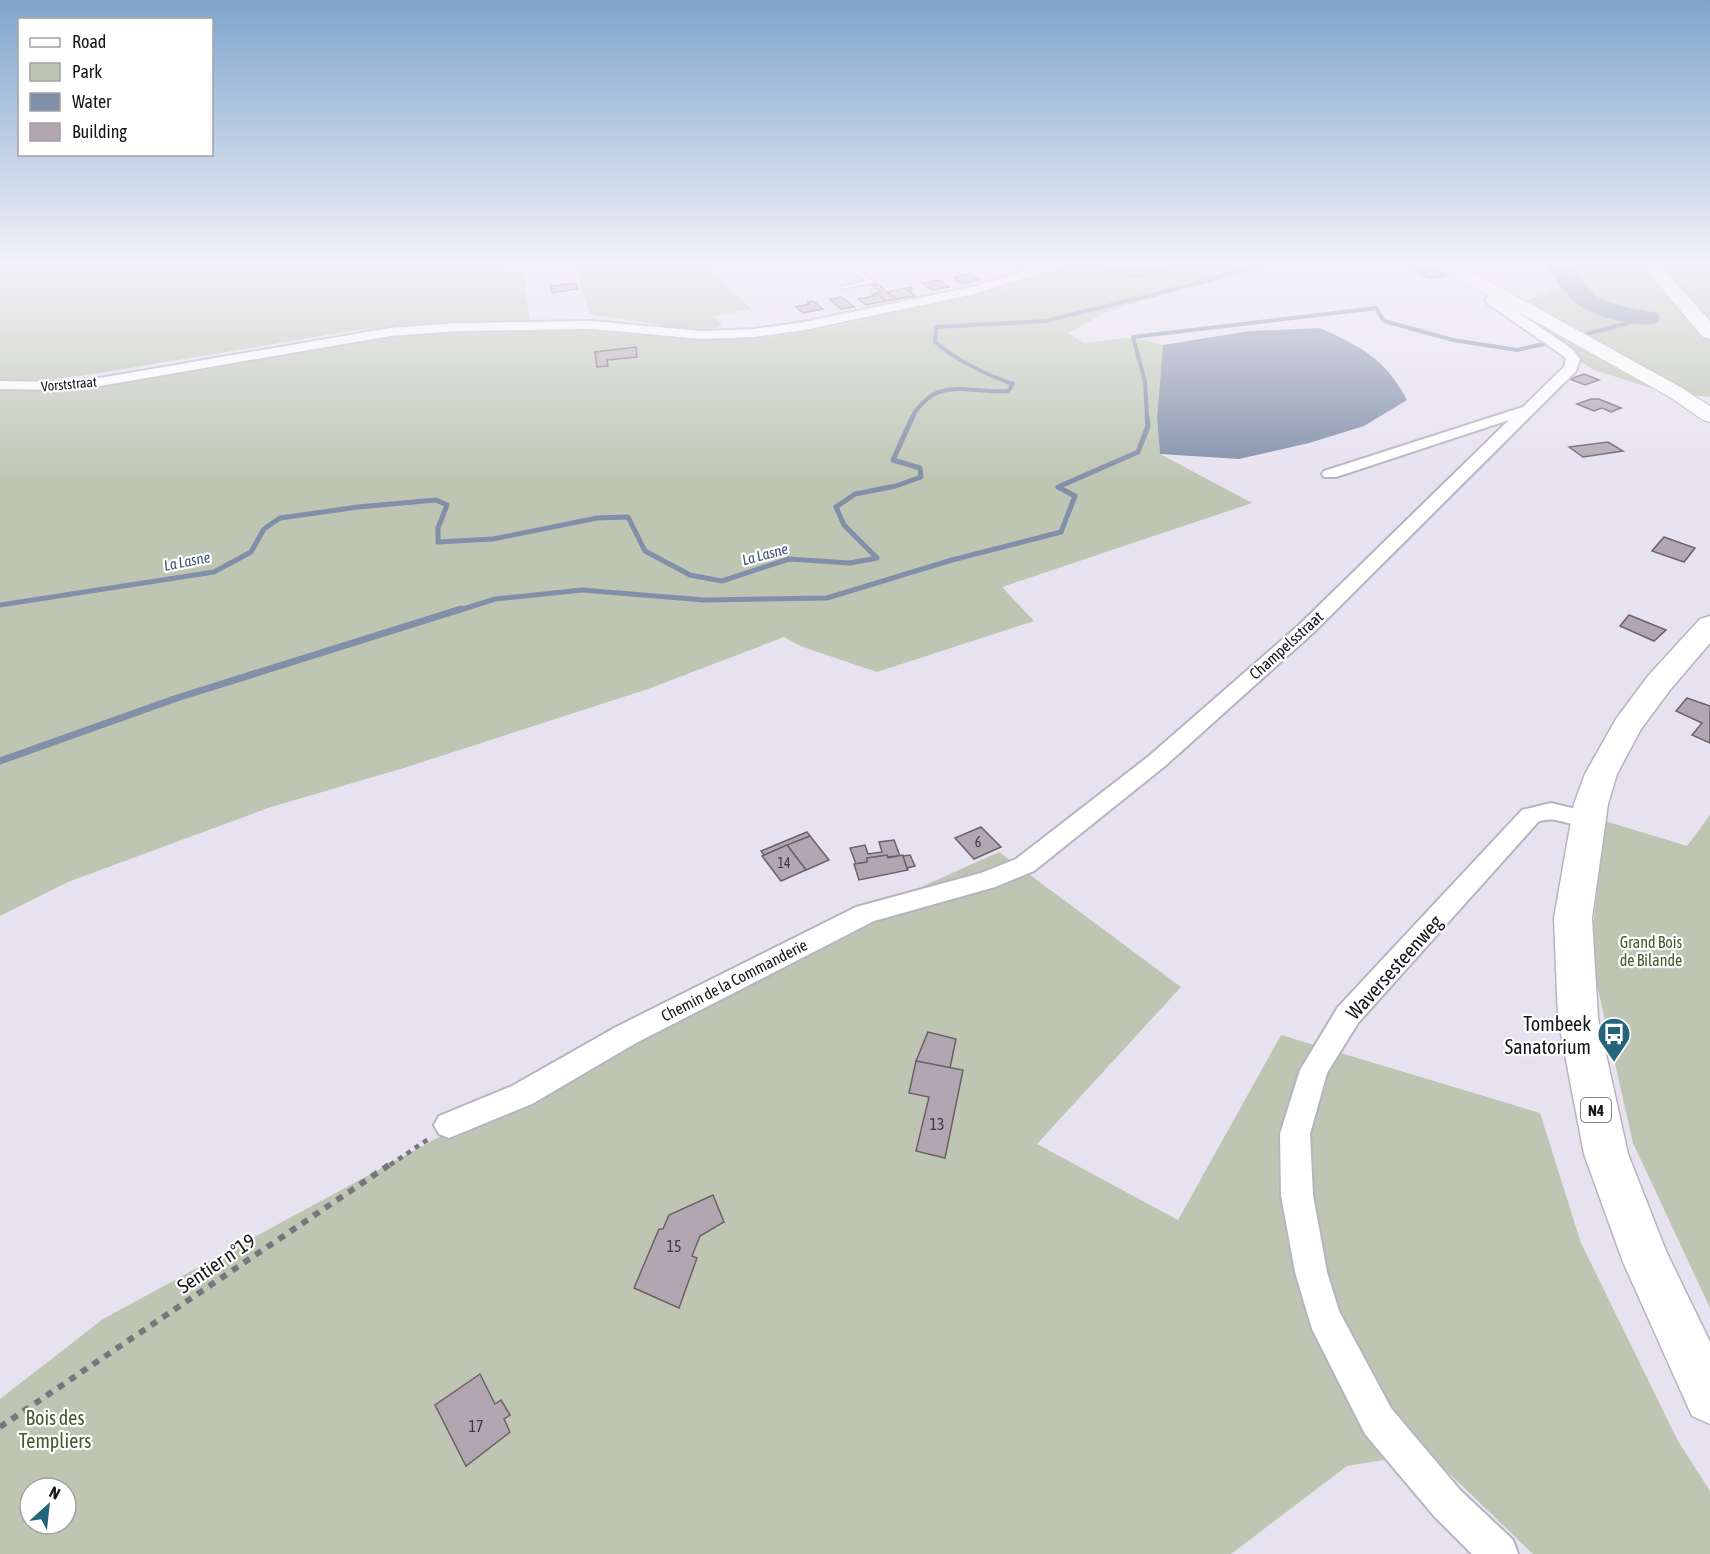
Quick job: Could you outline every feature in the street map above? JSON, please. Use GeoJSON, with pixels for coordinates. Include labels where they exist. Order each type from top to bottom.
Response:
{"type":"FeatureCollection","features":[{"type":"Feature","properties":{"kind":"main road","name":"N4"},"geometry":{"type":"LineString","coordinates":[[1707,1388],[1647,1262],[1606,1154],[1578,1018],[1573,918],[1588,820],[1601,774],[1627,726],[1659,683],[1710,625]]}},
{"type":"Feature","properties":{"kind":"street","name":"Vorststraat"},"geometry":{"type":"LineString","coordinates":[[0,385],[66,386],[100,382],[370,336]]}},
{"type":"Feature","properties":{"kind":"street","name":"Champelsstraat"},"geometry":{"type":"LineString","coordinates":[[1028,862],[1157,760],[1306,629],[1571,368],[1574,359],[1543,336]]}},
{"type":"Feature","properties":{"kind":"street"},"geometry":{"type":"LineString","coordinates":[[1574,336],[1676,392],[1710,408]]}},
{"type":"Feature","properties":{"kind":"street"},"geometry":{"type":"LineString","coordinates":[[1676,392],[1710,416]]}},
{"type":"Feature","properties":{"kind":"street","name":"Champelsstraat"},"geometry":{"type":"LineString","coordinates":[[1330,474],[1527,410]]}},
{"type":"Feature","properties":{"kind":"street","name":"Waversesteenweg"},"geometry":{"type":"LineString","coordinates":[[1499,1554],[1447,1503],[1378,1421],[1324,1317],[1311,1272],[1297,1195],[1295,1134],[1314,1070],[1348,1015],[1530,816],[1541,810],[1556,810],[1588,820]]}},
{"type":"Feature","properties":{"kind":"street","name":"Chemin de la Commanderie"},"geometry":{"type":"LineString","coordinates":[[449,1125],[522,1095],[626,1035],[865,914],[1002,876],[1028,862]]}},
{"type":"Feature","properties":{"kind":"path","name":"Sentier n°19"},"geometry":{"type":"LineString","coordinates":[[0,1427],[449,1125]]}},
{"type":"Feature","properties":{"kind":"green space"},"geometry":{"type":"Polygon","coordinates":[[[0,336],[324,336],[100,373],[39,381],[0,379],[0,336]]]}},
{"type":"Feature","properties":{"kind":"green space"},"geometry":{"type":"Polygon","coordinates":[[[406,336],[672,336],[729,340],[771,337],[1073,336],[1084,343],[1133,337],[1163,345],[1157,418],[1160,454],[1252,503],[1002,587],[1034,621],[877,672],[800,646],[784,637],[648,689],[407,767],[268,808],[68,882],[0,916],[0,390],[76,390],[406,336]]]}},
{"type":"Feature","properties":{"kind":"green space"},"geometry":{"type":"Polygon","coordinates":[[[1538,336],[1710,336],[1710,397],[1667,393],[1594,370],[1538,336]]]}},
{"type":"Feature","properties":{"kind":"green space","name":"Grand Bois de Bilande"},"geometry":{"type":"Polygon","coordinates":[[[1710,815],[1710,1308],[1633,1143],[1590,954],[1605,821],[1687,846],[1710,815]]]}},
{"type":"Feature","properties":{"kind":"green space","name":"Bois des Templiers"},"geometry":{"type":"Polygon","coordinates":[[[999,852],[1181,987],[1037,1144],[1178,1220],[1281,1035],[1540,1113],[1581,1243],[1678,1441],[1710,1491],[1710,1554],[1533,1554],[1428,1453],[1347,1466],[1231,1554],[0,1554],[0,1399],[103,1319],[799,942],[999,852]]]}},
{"type":"Feature","properties":{"kind":"water"},"geometry":{"type":"Polygon","coordinates":[[[1222,336],[1336,336],[1360,348],[1381,364],[1407,400],[1364,426],[1309,443],[1239,459],[1160,454],[1157,418],[1163,345],[1222,336]]]}},
{"type":"Feature","properties":{"kind":"building"},"geometry":{"type":"Polygon","coordinates":[[[636,347],[637,357],[607,360],[608,366],[597,367],[595,352],[636,347]]]}},
{"type":"Feature","properties":{"kind":"building"},"geometry":{"type":"Polygon","coordinates":[[[1584,374],[1599,380],[1585,385],[1570,379],[1584,374]]]}},
{"type":"Feature","properties":{"kind":"building"},"geometry":{"type":"Polygon","coordinates":[[[1599,399],[1621,408],[1611,412],[1602,408],[1594,411],[1577,404],[1599,399]]]}},
{"type":"Feature","properties":{"kind":"building"},"geometry":{"type":"Polygon","coordinates":[[[1608,442],[1623,451],[1583,457],[1569,447],[1608,442]]]}},
{"type":"Feature","properties":{"kind":"building"},"geometry":{"type":"Polygon","coordinates":[[[1664,537],[1695,548],[1684,562],[1652,551],[1664,537]]]}},
{"type":"Feature","properties":{"kind":"building"},"geometry":{"type":"Polygon","coordinates":[[[1629,615],[1666,630],[1654,641],[1620,626],[1629,615]]]}},
{"type":"Feature","properties":{"kind":"building"},"geometry":{"type":"Polygon","coordinates":[[[1687,698],[1710,706],[1710,743],[1692,735],[1702,723],[1676,711],[1687,698]]]}},
{"type":"Feature","properties":{"kind":"building"},"geometry":{"type":"Polygon","coordinates":[[[981,827],[1001,847],[974,859],[955,838],[981,827]]]}},
{"type":"Feature","properties":{"kind":"building"},"geometry":{"type":"Polygon","coordinates":[[[807,832],[810,836],[764,855],[761,851],[807,832]]]}},
{"type":"Feature","properties":{"kind":"building"},"geometry":{"type":"Polygon","coordinates":[[[810,836],[829,860],[806,870],[787,845],[810,836]]]}},
{"type":"Feature","properties":{"kind":"building"},"geometry":{"type":"Polygon","coordinates":[[[894,840],[900,856],[867,858],[867,862],[856,864],[850,848],[865,845],[868,854],[882,852],[879,842],[894,840]]]}},
{"type":"Feature","properties":{"kind":"building"},"geometry":{"type":"Polygon","coordinates":[[[787,845],[806,870],[781,881],[762,856],[787,845]]]}},
{"type":"Feature","properties":{"kind":"building"},"geometry":{"type":"Polygon","coordinates":[[[887,855],[888,858],[903,855],[908,870],[859,880],[854,864],[867,862],[867,858],[887,855]]]}},
{"type":"Feature","properties":{"kind":"building"},"geometry":{"type":"Polygon","coordinates":[[[910,855],[915,866],[907,868],[903,856],[910,855]]]}},
{"type":"Feature","properties":{"kind":"building"},"geometry":{"type":"Polygon","coordinates":[[[928,1032],[956,1039],[950,1068],[916,1061],[928,1032]]]}},
{"type":"Feature","properties":{"kind":"building"},"geometry":{"type":"Polygon","coordinates":[[[916,1061],[963,1070],[945,1158],[916,1151],[929,1097],[909,1093],[916,1061]]]}},
{"type":"Feature","properties":{"kind":"building"},"geometry":{"type":"Polygon","coordinates":[[[713,1195],[724,1222],[700,1236],[692,1256],[697,1258],[679,1308],[634,1288],[659,1229],[663,1229],[669,1215],[713,1195]]]}},
{"type":"Feature","properties":{"kind":"building"},"geometry":{"type":"Polygon","coordinates":[[[480,1374],[495,1404],[501,1400],[510,1415],[504,1419],[510,1432],[466,1466],[435,1405],[480,1374]]]}},
{"type":"Feature","properties":{"kind":"waterway","name":"La Lasne"},"geometry":{"type":"LineString","coordinates":[[912,417],[932,395],[943,391],[955,389],[1008,391],[1013,384],[972,367],[953,356],[935,342],[935,336]]}},
{"type":"Feature","properties":{"kind":"waterway"},"geometry":{"type":"LineString","coordinates":[[1145,336],[1133,337],[1145,382],[1147,417]]}},
{"type":"Feature","properties":{"kind":"waterway"},"geometry":{"type":"LineString","coordinates":[[1437,336],[1517,350],[1544,344]]}},
{"type":"Feature","properties":{"kind":"waterway","name":"La Lasne"},"geometry":{"type":"LineString","coordinates":[[0,605],[214,572],[251,552],[264,529],[280,518],[358,507],[436,500],[447,505],[438,528],[438,542],[493,539],[597,518],[628,517],[645,551],[690,575],[722,581],[789,559],[850,563],[877,558],[844,525],[836,507],[855,494],[896,486],[921,477],[920,468],[893,460],[913,416]]}},
{"type":"Feature","properties":{"kind":"waterway"},"geometry":{"type":"LineString","coordinates":[[457,611],[495,599],[582,590],[704,600],[827,598],[952,560],[1061,532],[1075,496],[1058,487],[1138,452],[1148,426],[1147,416]]}},
{"type":"Feature","properties":{"kind":"waterway"},"geometry":{"type":"LineString","coordinates":[[0,761],[177,698],[461,609]]}},
{"type":"Feature","properties":{"kind":"place","name":"Tombeek Sanatorium"},"geometry":{"type":"Point","coordinates":[1614,1063]}}]}
